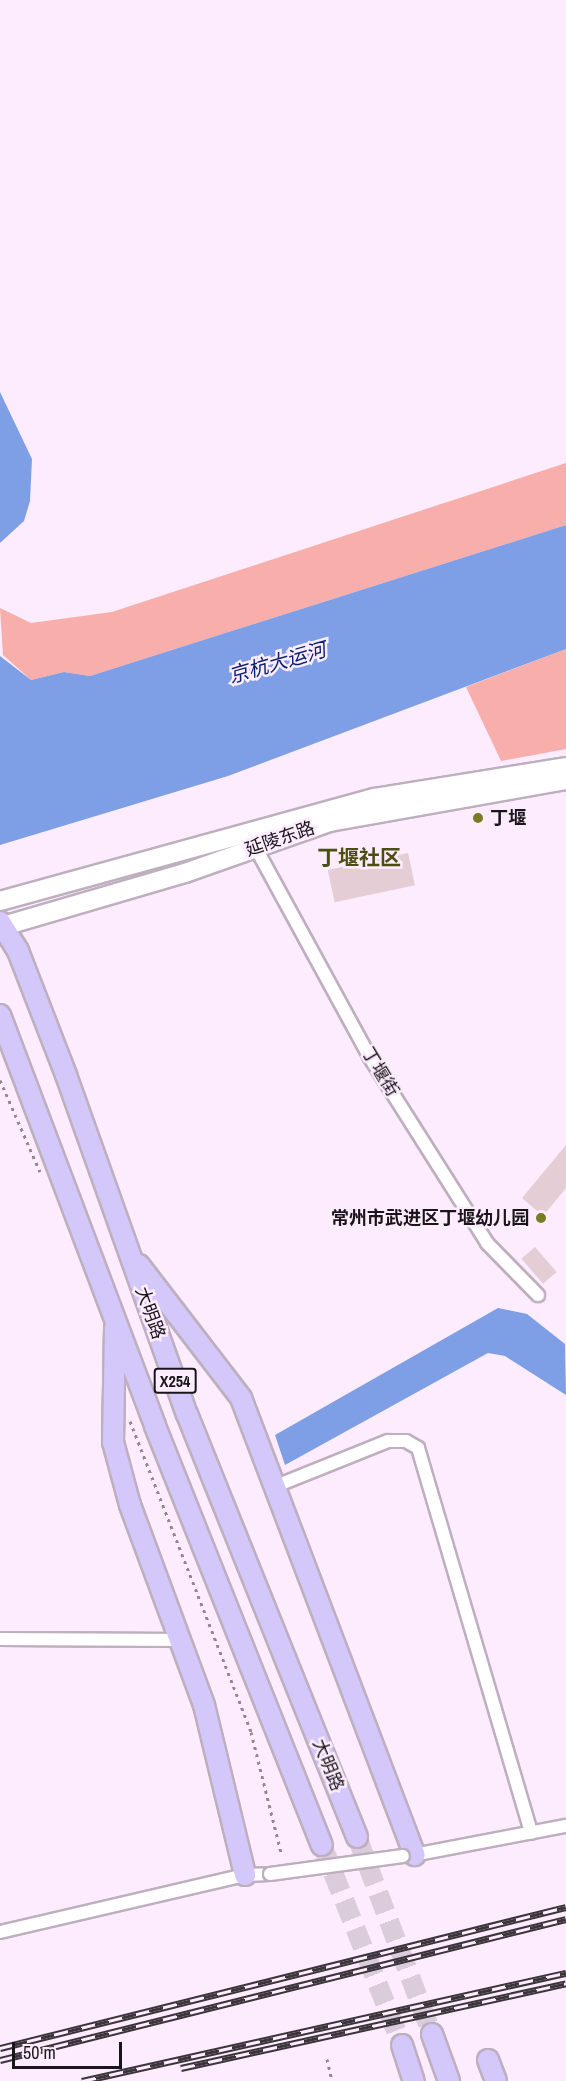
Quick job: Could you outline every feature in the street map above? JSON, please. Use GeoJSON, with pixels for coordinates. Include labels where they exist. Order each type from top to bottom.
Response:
{"type":"FeatureCollection","features":[{"type":"Feature","properties":{"kind":"main road","name":"延陵东路"},"geometry":{"type":"LineString","coordinates":[[1,925],[375,798],[566,767]]}},
{"type":"Feature","properties":{"kind":"main road","name":"延陵东路"},"geometry":{"type":"LineString","coordinates":[[0,901],[251,839],[330,822],[566,780]]}},
{"type":"Feature","properties":{"kind":"main road","name":"大明路"},"geometry":{"type":"LineString","coordinates":[[1,925],[18,951],[66,1075],[187,1414],[357,1837]]}},
{"type":"Feature","properties":{"kind":"main road","name":"大明路"},"geometry":{"type":"LineString","coordinates":[[0,1015],[322,1845]]}},
{"type":"Feature","properties":{"kind":"main road"},"geometry":{"type":"LineString","coordinates":[[128,1250],[241,1398],[276,1486],[409,1856]]}},
{"type":"Feature","properties":{"kind":"main road"},"geometry":{"type":"LineString","coordinates":[[115,1316],[113,1442],[130,1505],[204,1705],[245,1875]]}},
{"type":"Feature","properties":{"kind":"main road"},"geometry":{"type":"LineString","coordinates":[[432,2034],[449,2081]]}},
{"type":"Feature","properties":{"kind":"main road"},"geometry":{"type":"LineString","coordinates":[[402,2044],[414,2081]]}},
{"type":"Feature","properties":{"kind":"main road"},"geometry":{"type":"LineString","coordinates":[[488,2060],[496,2081]]}},
{"type":"Feature","properties":{"kind":"street","name":"丁堰街"},"geometry":{"type":"LineString","coordinates":[[251,839],[369,1056],[481,1233],[538,1295]]}},
{"type":"Feature","properties":{"kind":"street"},"geometry":{"type":"LineString","coordinates":[[276,1486],[388,1441],[406,1441],[418,1448],[531,1833]]}},
{"type":"Feature","properties":{"kind":"street"},"geometry":{"type":"LineString","coordinates":[[0,1639],[179,1640]]}},
{"type":"Feature","properties":{"kind":"street"},"geometry":{"type":"LineString","coordinates":[[0,1932],[245,1875],[270,1874],[409,1856],[566,1826]]}},
{"type":"Feature","properties":{"kind":"path"},"geometry":{"type":"LineString","coordinates":[[0,1080],[40,1174]]}},
{"type":"Feature","properties":{"kind":"path"},"geometry":{"type":"LineString","coordinates":[[127,1412],[251,1732],[280,1852]]}},
{"type":"Feature","properties":{"kind":"path"},"geometry":{"type":"LineString","coordinates":[[327,2058],[332,2081]]}},
{"type":"Feature","properties":{"kind":"shaded area"},"geometry":{"type":"Polygon","coordinates":[[[566,463],[566,525],[90,676],[64,672],[31,680],[3,655],[0,608],[31,623],[112,612],[566,463]]]}},
{"type":"Feature","properties":{"kind":"shaded area"},"geometry":{"type":"Polygon","coordinates":[[[566,649],[566,749],[501,761],[466,687],[566,649]]]}},
{"type":"Feature","properties":{"kind":"water"},"geometry":{"type":"Polygon","coordinates":[[[0,392],[32,459],[30,501],[24,521],[0,543],[0,392]]]}},
{"type":"Feature","properties":{"kind":"water","name":"京杭大运河"},"geometry":{"type":"Polygon","coordinates":[[[566,525],[566,649],[228,776],[0,845],[0,656],[31,680],[64,672],[90,676],[566,525]]]}},
{"type":"Feature","properties":{"kind":"water"},"geometry":{"type":"Polygon","coordinates":[[[498,1308],[527,1314],[565,1344],[566,1395],[505,1356],[488,1353],[285,1465],[275,1435],[498,1308]]]}},
{"type":"Feature","properties":{"kind":"building"},"geometry":{"type":"Polygon","coordinates":[[[408,853],[415,885],[335,902],[328,870],[408,853]]]}},
{"type":"Feature","properties":{"kind":"building"},"geometry":{"type":"Polygon","coordinates":[[[566,1145],[566,1188],[543,1216],[522,1198],[566,1145]]]}},
{"type":"Feature","properties":{"kind":"building"},"geometry":{"type":"Polygon","coordinates":[[[535,1247],[557,1272],[543,1284],[521,1259],[535,1247]]]}},
{"type":"Feature","properties":{"kind":"tunnel"},"geometry":{"type":"LineString","coordinates":[[357,1837],[432,2034]]}},
{"type":"Feature","properties":{"kind":"tunnel"},"geometry":{"type":"LineString","coordinates":[[322,1845],[402,2045]]}},
{"type":"Feature","properties":{"kind":"railway"},"geometry":{"type":"LineString","coordinates":[[0,2048],[566,1907]]}},
{"type":"Feature","properties":{"kind":"railway"},"geometry":{"type":"LineString","coordinates":[[0,2060],[566,1919]]}},
{"type":"Feature","properties":{"kind":"railway"},"geometry":{"type":"LineString","coordinates":[[82,2081],[566,1973]]}},
{"type":"Feature","properties":{"kind":"railway"},"geometry":{"type":"LineString","coordinates":[[181,2068],[566,1983]]}},
{"type":"Feature","properties":{"kind":"place","name":"丁堰"},"geometry":{"type":"Point","coordinates":[478,818]}},
{"type":"Feature","properties":{"kind":"place","name":"常州市武进区丁堰幼儿园"},"geometry":{"type":"Point","coordinates":[541,1218]}},
{"type":"Feature","properties":{"kind":"district","name":"丁堰社区"},"geometry":{"type":"Point","coordinates":[359,858]}}]}
